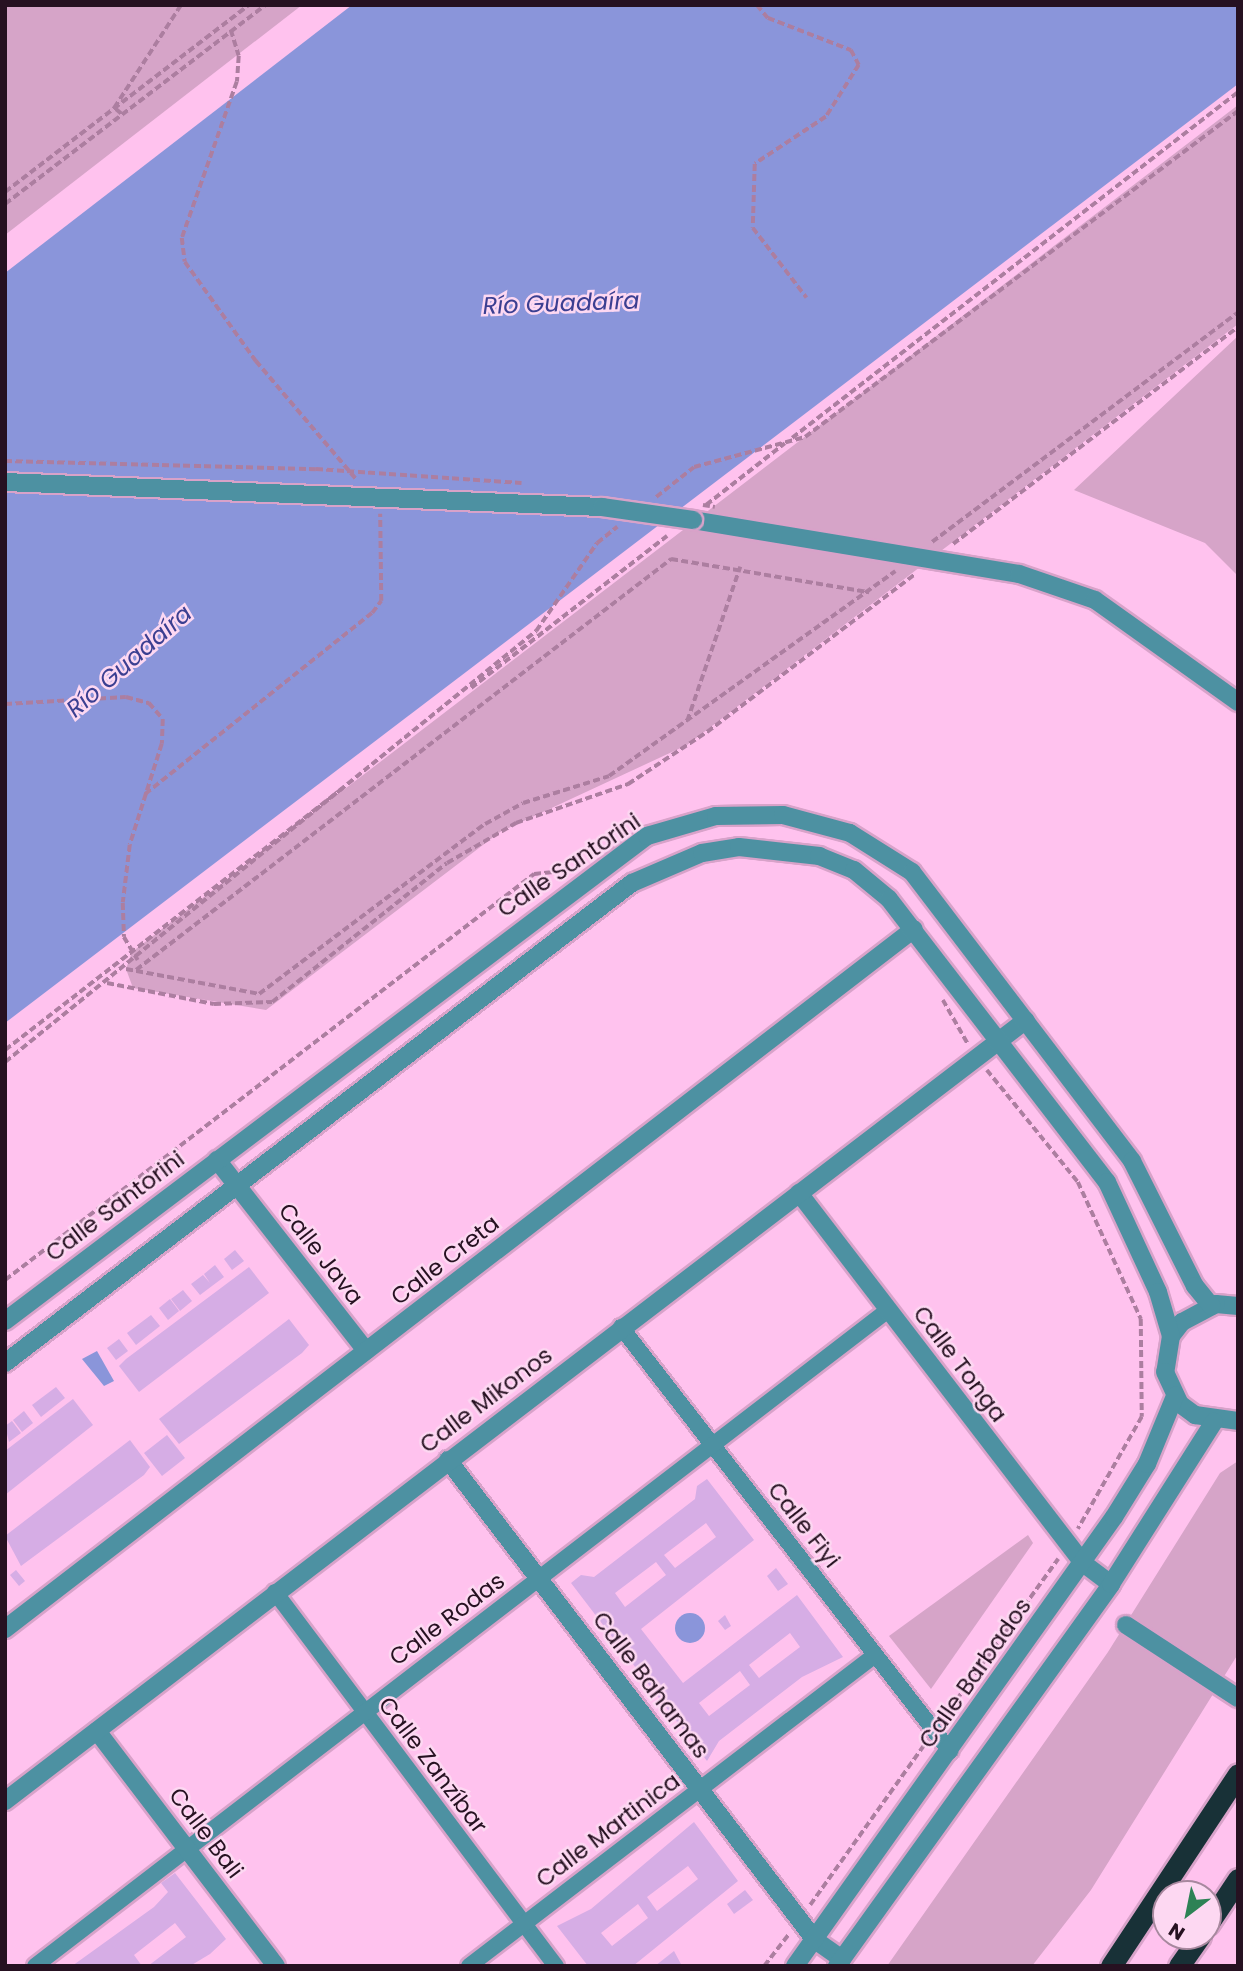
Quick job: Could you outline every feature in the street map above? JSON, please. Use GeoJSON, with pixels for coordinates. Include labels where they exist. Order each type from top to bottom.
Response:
{"type":"FeatureCollection","features":[{"type":"Feature","properties":{"kind":"highway"},"geometry":{"type":"LineString","coordinates":[[1111,1966],[1238,1774]]}},
{"type":"Feature","properties":{"kind":"highway"},"geometry":{"type":"LineString","coordinates":[[1222,1903],[1238,1879]]}},
{"type":"Feature","properties":{"kind":"highway"},"geometry":{"type":"LineString","coordinates":[[1179,1966],[1190,1950]]}},
{"type":"Feature","properties":{"kind":"street"},"geometry":{"type":"LineString","coordinates":[[5,482],[561,505],[698,514],[1019,574],[1095,600],[1238,702]]}},
{"type":"Feature","properties":{"kind":"street","name":"Calle Santorini"},"geometry":{"type":"LineString","coordinates":[[5,1321],[572,887],[647,836],[716,816],[783,815],[877,846],[912,872],[1132,1161],[1195,1286],[1211,1306]]}},
{"type":"Feature","properties":{"kind":"street"},"geometry":{"type":"LineString","coordinates":[[5,1363],[632,883],[668,864],[739,847],[819,856],[876,885],[958,984],[1107,1182],[1158,1292],[1171,1336],[1165,1372],[1175,1396],[1195,1415],[1214,1422],[1238,1421]]}},
{"type":"Feature","properties":{"kind":"street","name":"Calle Creta"},"geometry":{"type":"LineString","coordinates":[[9,1620],[366,1351],[914,929]]}},
{"type":"Feature","properties":{"kind":"street","name":"Calle Mikonos"},"geometry":{"type":"LineString","coordinates":[[5,1801],[621,1327],[1026,1020]]}},
{"type":"Feature","properties":{"kind":"street","name":"Calle Java"},"geometry":{"type":"LineString","coordinates":[[216,1160],[366,1351]]}},
{"type":"Feature","properties":{"kind":"street","name":"Calle Tonga"},"geometry":{"type":"LineString","coordinates":[[799,1193],[1083,1563],[1111,1584]]}},
{"type":"Feature","properties":{"kind":"street"},"geometry":{"type":"LineString","coordinates":[[1171,1336],[1182,1322],[1211,1306],[1238,1306]]}},
{"type":"Feature","properties":{"kind":"street","name":"Calle Rodas"},"geometry":{"type":"LineString","coordinates":[[35,1966],[888,1310]]}},
{"type":"Feature","properties":{"kind":"street","name":"Calle Fiyi"},"geometry":{"type":"LineString","coordinates":[[621,1327],[950,1751]]}},
{"type":"Feature","properties":{"kind":"street","name":"Calle Barbados"},"geometry":{"type":"LineString","coordinates":[[795,1966],[1083,1563],[1147,1464],[1175,1396]]}},
{"type":"Feature","properties":{"kind":"street"},"geometry":{"type":"LineString","coordinates":[[839,1963],[1111,1584],[1214,1422]]}},
{"type":"Feature","properties":{"kind":"street","name":"Calle Bahamas"},"geometry":{"type":"LineString","coordinates":[[448,1460],[815,1940],[839,1963]]}},
{"type":"Feature","properties":{"kind":"street","name":"Calle Zanzíbar"},"geometry":{"type":"LineString","coordinates":[[275,1592],[556,1966]]}},
{"type":"Feature","properties":{"kind":"street"},"geometry":{"type":"LineString","coordinates":[[1126,1625],[1238,1698]]}},
{"type":"Feature","properties":{"kind":"street","name":"Calle Martinica"},"geometry":{"type":"LineString","coordinates":[[469,1966],[875,1655]]}},
{"type":"Feature","properties":{"kind":"street","name":"Calle Bali"},"geometry":{"type":"LineString","coordinates":[[97,1731],[276,1966]]}},
{"type":"Feature","properties":{"kind":"path"},"geometry":{"type":"LineString","coordinates":[[114,108],[181,5]]}},
{"type":"Feature","properties":{"kind":"path"},"geometry":{"type":"LineString","coordinates":[[5,192],[249,5]]}},
{"type":"Feature","properties":{"kind":"path"},"geometry":{"type":"LineString","coordinates":[[5,204],[265,5]]}},
{"type":"Feature","properties":{"kind":"path"},"geometry":{"type":"LineString","coordinates":[[757,5],[768,18],[851,50],[859,65],[826,117],[755,164],[753,228],[770,257],[807,298]]}},
{"type":"Feature","properties":{"kind":"path"},"geometry":{"type":"LineString","coordinates":[[231,30],[239,56],[237,82],[182,238],[185,262],[205,296],[256,361],[364,490]]}},
{"type":"Feature","properties":{"kind":"path"},"geometry":{"type":"LineString","coordinates":[[698,514],[1238,92]]}},
{"type":"Feature","properties":{"kind":"path"},"geometry":{"type":"LineString","coordinates":[[114,108],[121,114]]}},
{"type":"Feature","properties":{"kind":"path"},"geometry":{"type":"LineString","coordinates":[[651,501],[694,467],[805,437],[1238,111]]}},
{"type":"Feature","properties":{"kind":"path"},"geometry":{"type":"LineString","coordinates":[[126,969],[259,994],[485,824],[523,803],[609,776],[687,723],[869,592],[915,554],[1238,312]]}},
{"type":"Feature","properties":{"kind":"path"},"geometry":{"type":"LineString","coordinates":[[107,983],[214,1004],[272,1002],[447,863],[516,822],[628,784],[708,732],[1238,327]]}},
{"type":"Feature","properties":{"kind":"path"},"geometry":{"type":"LineString","coordinates":[[5,461],[316,469]]}},
{"type":"Feature","properties":{"kind":"path"},"geometry":{"type":"LineString","coordinates":[[145,794],[372,613],[381,601],[377,505]]}},
{"type":"Feature","properties":{"kind":"path"},"geometry":{"type":"LineString","coordinates":[[5,1062],[138,960],[536,631],[597,543],[630,517]]}},
{"type":"Feature","properties":{"kind":"path"},"geometry":{"type":"LineString","coordinates":[[5,1050],[669,534]]}},
{"type":"Feature","properties":{"kind":"path"},"geometry":{"type":"LineString","coordinates":[[135,971],[671,559],[740,567],[869,592]]}},
{"type":"Feature","properties":{"kind":"path"},"geometry":{"type":"LineString","coordinates":[[687,723],[740,567]]}},
{"type":"Feature","properties":{"kind":"path"},"geometry":{"type":"LineString","coordinates":[[5,704],[52,697],[127,697],[149,703],[163,719],[162,744],[145,794],[123,904],[124,937],[138,960]]}},
{"type":"Feature","properties":{"kind":"path"},"geometry":{"type":"LineString","coordinates":[[5,1280],[534,874],[575,869],[585,862]]}},
{"type":"Feature","properties":{"kind":"path"},"geometry":{"type":"LineString","coordinates":[[764,1966],[800,1920],[1068,1544],[1142,1417],[1141,1319],[1078,1182],[977,1057],[943,1006],[943,996],[958,984]]}},
{"type":"Feature","properties":{"kind":"shaded area"},"geometry":{"type":"Polygon","coordinates":[[[5,5],[302,5],[5,235],[5,5]]]}},
{"type":"Feature","properties":{"kind":"shaded area"},"geometry":{"type":"Polygon","coordinates":[[[1238,105],[1238,324],[687,745],[500,832],[266,1010],[133,988],[126,969],[132,952],[1238,105]]]}},
{"type":"Feature","properties":{"kind":"shaded area"},"geometry":{"type":"Polygon","coordinates":[[[1238,336],[1238,576],[1205,543],[1074,490],[1238,336]]]}},
{"type":"Feature","properties":{"kind":"shaded area"},"geometry":{"type":"Polygon","coordinates":[[[1238,1461],[1238,1654],[1091,1890],[1032,1966],[887,1966],[1108,1652],[1220,1473],[1238,1461]]]}},
{"type":"Feature","properties":{"kind":"shaded area"},"geometry":{"type":"Polygon","coordinates":[[[1028,1535],[1033,1543],[931,1689],[889,1636],[1028,1535]]]}},
{"type":"Feature","properties":{"kind":"water","name":"Río Guadaíra"},"geometry":{"type":"Polygon","coordinates":[[[352,5],[1238,5],[1238,84],[5,1023],[5,273],[352,5]]]}},
{"type":"Feature","properties":{"kind":"water"},"geometry":{"type":"Polygon","coordinates":[[[97,1351],[114,1381],[104,1386],[82,1359],[97,1351]]]}},
{"type":"Feature","properties":{"kind":"water"},"geometry":{"type":"Polygon","coordinates":[[[690,1613],[701,1617],[705,1628],[701,1639],[690,1643],[679,1639],[675,1628],[679,1617],[690,1613]]]}},
{"type":"Feature","properties":{"kind":"building"},"geometry":{"type":"Polygon","coordinates":[[[235,1250],[244,1261],[232,1270],[224,1259],[235,1250]]]}},
{"type":"Feature","properties":{"kind":"building"},"geometry":{"type":"Polygon","coordinates":[[[215,1265],[224,1277],[200,1295],[191,1284],[203,1275],[210,1283],[204,1274],[215,1265]]]}},
{"type":"Feature","properties":{"kind":"building"},"geometry":{"type":"Polygon","coordinates":[[[249,1267],[269,1293],[139,1392],[119,1366],[249,1267]]]}},
{"type":"Feature","properties":{"kind":"building"},"geometry":{"type":"Polygon","coordinates":[[[183,1290],[192,1301],[180,1311],[171,1299],[183,1290]]]}},
{"type":"Feature","properties":{"kind":"building"},"geometry":{"type":"Polygon","coordinates":[[[170,1299],[179,1311],[168,1320],[159,1308],[170,1299]]]}},
{"type":"Feature","properties":{"kind":"building"},"geometry":{"type":"Polygon","coordinates":[[[151,1315],[160,1326],[136,1345],[127,1333],[151,1315]]]}},
{"type":"Feature","properties":{"kind":"building"},"geometry":{"type":"Polygon","coordinates":[[[289,1319],[309,1345],[302,1353],[179,1444],[159,1419],[289,1319]]]}},
{"type":"Feature","properties":{"kind":"building"},"geometry":{"type":"Polygon","coordinates":[[[119,1339],[128,1351],[116,1360],[107,1348],[119,1339]]]}},
{"type":"Feature","properties":{"kind":"building"},"geometry":{"type":"Polygon","coordinates":[[[56,1387],[65,1398],[41,1417],[32,1405],[56,1387]]]}},
{"type":"Feature","properties":{"kind":"building"},"geometry":{"type":"Polygon","coordinates":[[[73,1399],[93,1425],[5,1495],[5,1451],[73,1399]]]}},
{"type":"Feature","properties":{"kind":"building"},"geometry":{"type":"Polygon","coordinates":[[[24,1411],[33,1423],[22,1432],[13,1420],[24,1411]]]}},
{"type":"Feature","properties":{"kind":"building"},"geometry":{"type":"Polygon","coordinates":[[[12,1421],[21,1433],[9,1442],[5,1426],[12,1421]]]}},
{"type":"Feature","properties":{"kind":"building"},"geometry":{"type":"Polygon","coordinates":[[[167,1435],[185,1458],[162,1476],[144,1453],[167,1435]]]}},
{"type":"Feature","properties":{"kind":"building"},"geometry":{"type":"Polygon","coordinates":[[[130,1440],[150,1467],[144,1475],[21,1566],[5,1536],[130,1440]]]}},
{"type":"Feature","properties":{"kind":"building"},"geometry":{"type":"Polygon","coordinates":[[[707,1479],[754,1540],[641,1629],[683,1683],[797,1595],[843,1657],[802,1677],[719,1741],[707,1761],[571,1583],[581,1575],[594,1577],[695,1499],[697,1486],[707,1479]],[[706,1523],[664,1555],[675,1568],[716,1537],[706,1523]],[[656,1562],[615,1593],[625,1607],[666,1575],[656,1562]],[[790,1633],[749,1665],[759,1678],[800,1647],[790,1633]],[[740,1671],[699,1703],[709,1716],[750,1685],[740,1671]]]}},
{"type":"Feature","properties":{"kind":"building"},"geometry":{"type":"Polygon","coordinates":[[[776,1568],[788,1584],[778,1591],[767,1576],[776,1568]]]}},
{"type":"Feature","properties":{"kind":"building"},"geometry":{"type":"Polygon","coordinates":[[[16,1570],[25,1581],[19,1586],[10,1575],[16,1570]]]}},
{"type":"Feature","properties":{"kind":"building"},"geometry":{"type":"Polygon","coordinates":[[[725,1615],[731,1626],[725,1630],[718,1621],[725,1615]]]}},
{"type":"Feature","properties":{"kind":"building"},"geometry":{"type":"Polygon","coordinates":[[[694,1822],[738,1881],[633,1966],[588,1966],[557,1926],[591,1909],[694,1822]],[[688,1866],[647,1897],[657,1911],[698,1879],[688,1866]],[[638,1904],[601,1933],[612,1946],[648,1918],[638,1904]]]}},
{"type":"Feature","properties":{"kind":"building"},"geometry":{"type":"Polygon","coordinates":[[[175,1873],[226,1939],[210,1954],[190,1966],[148,1966],[186,1937],[175,1923],[134,1955],[142,1966],[72,1966],[154,1907],[168,1892],[161,1883],[175,1873]]]}},
{"type":"Feature","properties":{"kind":"building"},"geometry":{"type":"Polygon","coordinates":[[[745,1890],[753,1900],[734,1914],[727,1904],[745,1890]]]}},
{"type":"Feature","properties":{"kind":"building"},"geometry":{"type":"Polygon","coordinates":[[[674,1951],[682,1966],[655,1966],[674,1951]]]}}]}
